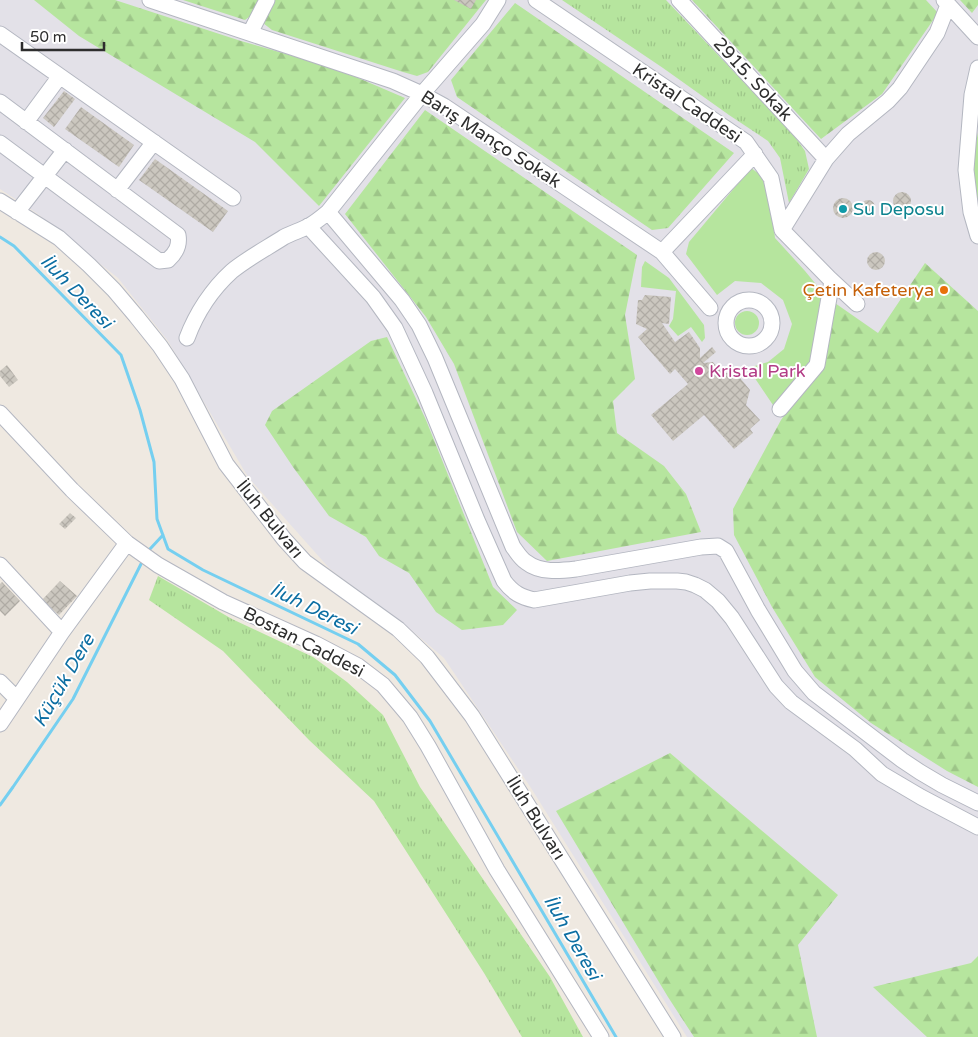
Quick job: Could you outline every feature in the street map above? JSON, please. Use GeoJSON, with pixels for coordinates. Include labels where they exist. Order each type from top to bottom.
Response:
{"type":"FeatureCollection","features":[{"type":"Feature","properties":{"kind":"street","name":"Barış Manço Sokak"},"geometry":{"type":"LineString","coordinates":[[150,0],[393,81],[444,106],[662,252],[729,333]]}},
{"type":"Feature","properties":{"kind":"street"},"geometry":{"type":"LineString","coordinates":[[250,33],[267,0]]}},
{"type":"Feature","properties":{"kind":"street"},"geometry":{"type":"LineString","coordinates":[[186,338],[193,321],[206,302],[232,272],[261,251],[308,226],[333,207],[422,94],[483,24],[498,0]]}},
{"type":"Feature","properties":{"kind":"street","name":"Kristal Caddesi"},"geometry":{"type":"LineString","coordinates":[[536,0],[746,142],[771,178],[782,230]]}},
{"type":"Feature","properties":{"kind":"street","name":"2915. Sokak"},"geometry":{"type":"LineString","coordinates":[[680,0],[826,159]]}},
{"type":"Feature","properties":{"kind":"street"},"geometry":{"type":"LineString","coordinates":[[857,304],[782,230],[826,159],[848,134],[888,101],[900,88],[937,33],[946,3],[976,30]]}},
{"type":"Feature","properties":{"kind":"street"},"geometry":{"type":"LineString","coordinates":[[0,34],[233,198]]}},
{"type":"Feature","properties":{"kind":"street"},"geometry":{"type":"LineString","coordinates":[[978,68],[972,95],[966,170],[971,212],[978,236]]}},
{"type":"Feature","properties":{"kind":"street"},"geometry":{"type":"LineString","coordinates":[[26,122],[60,76]]}},
{"type":"Feature","properties":{"kind":"street"},"geometry":{"type":"LineString","coordinates":[[0,102],[178,235],[177,249],[168,260],[159,262],[0,143]]}},
{"type":"Feature","properties":{"kind":"street"},"geometry":{"type":"LineString","coordinates":[[117,190],[154,142]]}},
{"type":"Feature","properties":{"kind":"street"},"geometry":{"type":"LineString","coordinates":[[17,212],[65,150]]}},
{"type":"Feature","properties":{"kind":"street"},"geometry":{"type":"LineString","coordinates":[[662,252],[755,154]]}},
{"type":"Feature","properties":{"kind":"street","name":"İluh Bulvarı"},"geometry":{"type":"LineString","coordinates":[[0,201],[58,238],[89,265],[136,316],[160,346],[182,379],[226,464],[284,540],[306,562],[398,629],[427,657],[472,716],[673,1037]]}},
{"type":"Feature","properties":{"kind":"street"},"geometry":{"type":"LineString","coordinates":[[333,207],[419,325],[435,358],[513,547],[526,562],[542,570],[557,571],[701,547],[718,546],[726,551],[758,610],[795,671],[814,693],[920,772],[978,804]]}},
{"type":"Feature","properties":{"kind":"street"},"geometry":{"type":"LineString","coordinates":[[308,226],[373,297],[395,328],[425,393],[504,582],[515,593],[524,598],[534,600],[650,581],[686,582],[705,590],[718,601],[732,618],[776,686],[791,702],[854,749],[882,774],[978,827]]}},
{"type":"Feature","properties":{"kind":"street"},"geometry":{"type":"LineString","coordinates":[[780,409],[817,365],[832,281]]}},
{"type":"Feature","properties":{"kind":"street"},"geometry":{"type":"LineString","coordinates":[[755,301],[767,309],[772,322],[772,329],[763,342],[748,346],[740,344],[729,333],[727,318],[730,311],[741,302],[755,301]]}},
{"type":"Feature","properties":{"kind":"street"},"geometry":{"type":"LineString","coordinates":[[710,308],[735,306]]}},
{"type":"Feature","properties":{"kind":"street","name":"Bostan Caddesi"},"geometry":{"type":"LineString","coordinates":[[1,416],[126,543],[158,565],[223,602],[325,648],[358,666],[383,684],[410,717],[428,746],[498,870],[601,1037]]}},
{"type":"Feature","properties":{"kind":"street"},"geometry":{"type":"LineString","coordinates":[[0,724],[62,632],[126,543]]}},
{"type":"Feature","properties":{"kind":"street"},"geometry":{"type":"LineString","coordinates":[[0,565],[62,632]]}},
{"type":"Feature","properties":{"kind":"street"},"geometry":{"type":"LineString","coordinates":[[0,682],[17,699]]}},
{"type":"Feature","properties":{"kind":"shaded area"},"geometry":{"type":"Polygon","coordinates":[[[0,0],[978,0],[978,1037],[687,1037],[531,788],[444,658],[411,630],[330,569],[248,477],[168,341],[118,278],[38,214],[0,189],[0,0]]]}},
{"type":"Feature","properties":{"kind":"green space"},"geometry":{"type":"Polygon","coordinates":[[[34,0],[115,0],[241,41],[335,68],[405,98],[319,206],[255,142],[79,36],[34,0]]]}},
{"type":"Feature","properties":{"kind":"green space"},"geometry":{"type":"Polygon","coordinates":[[[183,0],[261,0],[253,14],[245,20],[183,0]]]}},
{"type":"Feature","properties":{"kind":"green space"},"geometry":{"type":"Polygon","coordinates":[[[275,0],[486,0],[428,72],[417,76],[272,30],[263,23],[275,0]]]}},
{"type":"Feature","properties":{"kind":"green space"},"geometry":{"type":"Polygon","coordinates":[[[562,0],[666,0],[793,134],[805,151],[809,169],[789,203],[780,158],[768,141],[562,0]]]}},
{"type":"Feature","properties":{"kind":"green space"},"geometry":{"type":"Polygon","coordinates":[[[692,0],[926,0],[938,13],[882,94],[821,139],[692,0]]]}},
{"type":"Feature","properties":{"kind":"green space"},"geometry":{"type":"Polygon","coordinates":[[[960,0],[978,0],[978,5],[972,13],[960,0]]]}},
{"type":"Feature","properties":{"kind":"green space"},"geometry":{"type":"Polygon","coordinates":[[[515,3],[734,153],[668,228],[652,230],[457,97],[451,80],[515,3]]]}},
{"type":"Feature","properties":{"kind":"green space"},"geometry":{"type":"Polygon","coordinates":[[[425,110],[637,255],[625,315],[635,379],[613,401],[617,433],[664,466],[686,494],[701,532],[547,561],[517,532],[454,364],[426,317],[345,214],[425,110]]]}},
{"type":"Feature","properties":{"kind":"green space"},"geometry":{"type":"Polygon","coordinates":[[[978,132],[978,212],[973,159],[978,132]]]}},
{"type":"Feature","properties":{"kind":"green space"},"geometry":{"type":"Polygon","coordinates":[[[751,168],[762,176],[771,207],[775,238],[824,294],[812,361],[775,408],[748,368],[768,362],[784,349],[792,324],[783,300],[761,283],[735,281],[717,295],[686,254],[689,242],[751,168]]]}},
{"type":"Feature","properties":{"kind":"green space"},"geometry":{"type":"Polygon","coordinates":[[[645,261],[669,278],[704,325],[705,338],[702,342],[691,327],[678,336],[669,326],[673,319],[676,291],[641,287],[642,267],[645,261]]]}},
{"type":"Feature","properties":{"kind":"green space"},"geometry":{"type":"Polygon","coordinates":[[[925,263],[978,311],[978,787],[947,771],[871,723],[815,677],[772,607],[734,535],[733,509],[781,420],[822,364],[832,301],[878,333],[925,263]]]}},
{"type":"Feature","properties":{"kind":"green space"},"geometry":{"type":"Polygon","coordinates":[[[747,311],[756,314],[759,323],[756,332],[747,335],[738,332],[735,323],[738,314],[747,311]]]}},
{"type":"Feature","properties":{"kind":"green space"},"geometry":{"type":"Polygon","coordinates":[[[387,337],[426,420],[493,587],[517,610],[503,625],[462,630],[436,612],[409,573],[379,556],[366,537],[329,516],[265,425],[272,411],[371,341],[387,337]]]}},
{"type":"Feature","properties":{"kind":"green space"},"geometry":{"type":"Polygon","coordinates":[[[158,576],[232,619],[313,657],[347,682],[383,715],[420,787],[550,977],[583,1037],[522,1037],[484,973],[374,801],[309,740],[223,651],[149,600],[158,576]]]}},
{"type":"Feature","properties":{"kind":"green space"},"geometry":{"type":"Polygon","coordinates":[[[670,753],[838,895],[798,945],[817,1037],[694,1037],[556,811],[670,753]]]}},
{"type":"Feature","properties":{"kind":"green space"},"geometry":{"type":"Polygon","coordinates":[[[978,956],[978,1037],[927,1037],[873,987],[971,963],[978,956]]]}},
{"type":"Feature","properties":{"kind":"building"},"geometry":{"type":"Polygon","coordinates":[[[454,0],[476,0],[471,9],[454,0]]]}},
{"type":"Feature","properties":{"kind":"building"},"geometry":{"type":"Polygon","coordinates":[[[64,91],[75,99],[54,127],[43,118],[64,91]]]}},
{"type":"Feature","properties":{"kind":"building"},"geometry":{"type":"Polygon","coordinates":[[[81,107],[134,145],[119,167],[65,129],[81,107]]]}},
{"type":"Feature","properties":{"kind":"building"},"geometry":{"type":"Polygon","coordinates":[[[155,159],[228,211],[213,232],[139,180],[155,159]]]}},
{"type":"Feature","properties":{"kind":"building"},"geometry":{"type":"Polygon","coordinates":[[[902,192],[908,195],[911,201],[908,207],[902,210],[896,207],[893,201],[896,195],[902,192]]]}},
{"type":"Feature","properties":{"kind":"building","name":"Su Deposu"},"geometry":{"type":"Polygon","coordinates":[[[839,198],[847,198],[853,204],[853,212],[847,218],[839,218],[833,212],[833,204],[839,198]]]}},
{"type":"Feature","properties":{"kind":"building"},"geometry":{"type":"Polygon","coordinates":[[[868,200],[873,202],[875,207],[873,212],[868,214],[863,212],[861,207],[863,202],[868,200]]]}},
{"type":"Feature","properties":{"kind":"building"},"geometry":{"type":"Polygon","coordinates":[[[876,252],[882,255],[885,261],[882,267],[876,270],[870,267],[867,261],[870,255],[876,252]]]}},
{"type":"Feature","properties":{"kind":"building","name":"Kristal Park"},"geometry":{"type":"Polygon","coordinates":[[[645,295],[671,297],[669,324],[662,323],[675,342],[689,332],[700,348],[700,358],[712,347],[716,352],[703,363],[713,362],[722,373],[736,373],[750,390],[746,405],[760,420],[750,429],[753,433],[734,449],[704,415],[673,441],[651,415],[688,384],[675,369],[670,374],[638,337],[647,329],[636,324],[638,300],[642,300],[645,295]]]}},
{"type":"Feature","properties":{"kind":"building"},"geometry":{"type":"Polygon","coordinates":[[[7,365],[18,380],[9,387],[0,376],[0,371],[7,365]]]}},
{"type":"Feature","properties":{"kind":"building"},"geometry":{"type":"Polygon","coordinates":[[[70,513],[76,518],[65,529],[59,524],[70,513]]]}},
{"type":"Feature","properties":{"kind":"building"},"geometry":{"type":"Polygon","coordinates":[[[60,581],[77,596],[59,615],[42,600],[60,581]]]}},
{"type":"Feature","properties":{"kind":"building"},"geometry":{"type":"Polygon","coordinates":[[[2,582],[20,601],[5,616],[0,611],[0,584],[2,582]]]}},
{"type":"Feature","properties":{"kind":"waterway","name":"İluh Deresi"},"geometry":{"type":"LineString","coordinates":[[0,237],[14,246],[121,355],[140,410],[154,462],[157,519],[168,549],[203,570],[358,644],[395,675],[430,721],[616,1037]]}},
{"type":"Feature","properties":{"kind":"waterway","name":"Küçük Dere"},"geometry":{"type":"LineString","coordinates":[[150,549],[163,535]]}},
{"type":"Feature","properties":{"kind":"waterway","name":"Küçük Dere"},"geometry":{"type":"LineString","coordinates":[[0,805],[73,699],[141,564]]}},
{"type":"Feature","properties":{"kind":"place","name":"Su Deposu"},"geometry":{"type":"Point","coordinates":[843,209]}},
{"type":"Feature","properties":{"kind":"place","name":"Çetin Kafeterya"},"geometry":{"type":"Point","coordinates":[944,290]}},
{"type":"Feature","properties":{"kind":"place","name":"Kristal Park"},"geometry":{"type":"Point","coordinates":[699,371]}}]}
